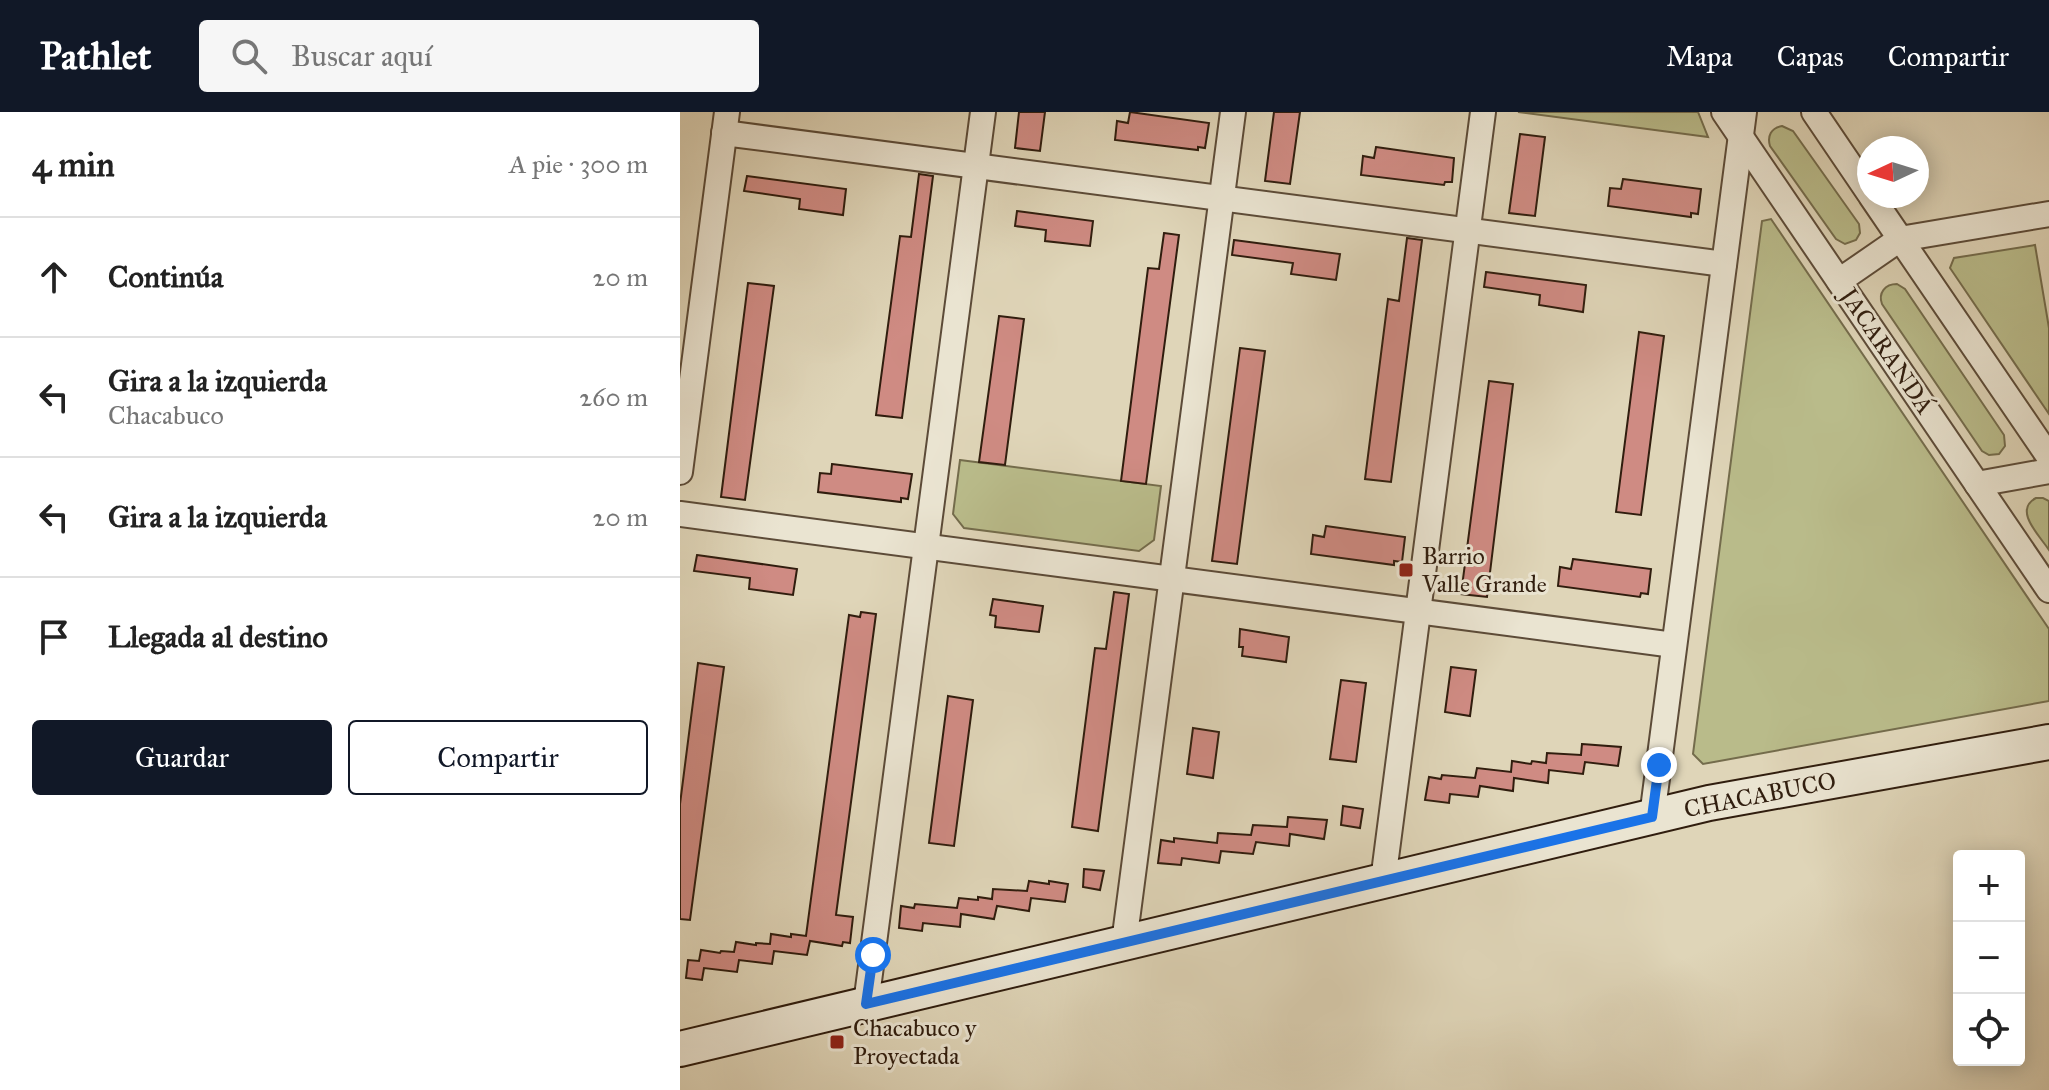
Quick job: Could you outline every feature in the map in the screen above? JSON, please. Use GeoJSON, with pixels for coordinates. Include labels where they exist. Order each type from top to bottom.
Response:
{"type":"FeatureCollection","features":[{"type":"Feature","properties":{"kind":"street"},"geometry":{"type":"LineString","coordinates":[[866,1004],[983,112]]}},
{"type":"Feature","properties":{"kind":"street"},"geometry":{"type":"LineString","coordinates":[[1124,943],[1233,112]]}},
{"type":"Feature","properties":{"kind":"street"},"geometry":{"type":"LineString","coordinates":[[1383,881],[1483,112]]}},
{"type":"Feature","properties":{"kind":"street","name":"JACARANDÁ"},"geometry":{"type":"LineString","coordinates":[[1724,112],[1742,124],[1839,281],[2049,590]]}},
{"type":"Feature","properties":{"kind":"street"},"geometry":{"type":"LineString","coordinates":[[1814,112],[1857,175]]}},
{"type":"Feature","properties":{"kind":"street"},"geometry":{"type":"LineString","coordinates":[[680,472],[726,123],[976,166],[1724,264]]}},
{"type":"Feature","properties":{"kind":"street"},"geometry":{"type":"LineString","coordinates":[[1652,817],[1742,124]]}},
{"type":"Feature","properties":{"kind":"street"},"geometry":{"type":"LineString","coordinates":[[1879,208],[2049,457]]}},
{"type":"Feature","properties":{"kind":"street"},"geometry":{"type":"LineString","coordinates":[[1839,281],[1900,239],[2049,214]]}},
{"type":"Feature","properties":{"kind":"street"},"geometry":{"type":"LineString","coordinates":[[1977,484],[2049,471]]}},
{"type":"Feature","properties":{"kind":"street"},"geometry":{"type":"LineString","coordinates":[[680,514],[1674,645]]}},
{"type":"Feature","properties":{"kind":"street","name":"CHACABUCO"},"geometry":{"type":"LineString","coordinates":[[680,1049],[1709,803],[2049,742]]}},
{"type":"Feature","properties":{"kind":"green space"},"geometry":{"type":"Polygon","coordinates":[[[1518,112],[1698,112],[1708,137],[1518,112]]]}},
{"type":"Feature","properties":{"kind":"green space"},"geometry":{"type":"Polygon","coordinates":[[[1782,126],[1793,131],[1859,224],[1860,233],[1856,240],[1845,244],[1836,239],[1770,146],[1771,133],[1782,126]]]}},
{"type":"Feature","properties":{"kind":"green space"},"geometry":{"type":"Polygon","coordinates":[[[1771,219],[2049,629],[2049,701],[1703,764],[1693,754],[1762,221],[1771,219]]]}},
{"type":"Feature","properties":{"kind":"green space"},"geometry":{"type":"Polygon","coordinates":[[[2035,245],[2049,328],[2049,414],[1950,268],[1954,258],[2035,245]]]}},
{"type":"Feature","properties":{"kind":"green space"},"geometry":{"type":"Polygon","coordinates":[[[1897,284],[1905,289],[2004,435],[2005,446],[1999,454],[1989,455],[1982,451],[1882,304],[1884,290],[1897,284]]]}},
{"type":"Feature","properties":{"kind":"green space"},"geometry":{"type":"Polygon","coordinates":[[[960,460],[1161,486],[1154,540],[1139,551],[964,528],[953,514],[960,460]]]}},
{"type":"Feature","properties":{"kind":"green space"},"geometry":{"type":"Polygon","coordinates":[[[2036,498],[2049,501],[2049,550],[2027,516],[2030,503],[2036,498]]]}},
{"type":"Feature","properties":{"kind":"building"},"geometry":{"type":"Polygon","coordinates":[[[1019,112],[1045,112],[1040,151],[1015,148],[1019,112]]]}},
{"type":"Feature","properties":{"kind":"building"},"geometry":{"type":"Polygon","coordinates":[[[1130,112],[1209,123],[1205,148],[1198,147],[1198,150],[1115,140],[1117,121],[1128,123],[1130,112]]]}},
{"type":"Feature","properties":{"kind":"building"},"geometry":{"type":"Polygon","coordinates":[[[1274,112],[1300,112],[1290,184],[1265,181],[1274,112]]]}},
{"type":"Feature","properties":{"kind":"building"},"geometry":{"type":"Polygon","coordinates":[[[1520,134],[1545,137],[1535,216],[1509,213],[1520,134]]]}},
{"type":"Feature","properties":{"kind":"building"},"geometry":{"type":"Polygon","coordinates":[[[1376,147],[1454,158],[1452,182],[1445,182],[1444,185],[1361,175],[1363,156],[1374,158],[1376,147]]]}},
{"type":"Feature","properties":{"kind":"building"},"geometry":{"type":"Polygon","coordinates":[[[919,174],[933,176],[902,418],[876,415],[900,236],[911,237],[919,174]]]}},
{"type":"Feature","properties":{"kind":"building"},"geometry":{"type":"Polygon","coordinates":[[[747,176],[846,189],[843,215],[799,209],[800,199],[744,191],[747,176]]]}},
{"type":"Feature","properties":{"kind":"building"},"geometry":{"type":"Polygon","coordinates":[[[1623,179],[1701,189],[1698,214],[1691,213],[1691,217],[1608,206],[1610,188],[1621,189],[1623,179]]]}},
{"type":"Feature","properties":{"kind":"building"},"geometry":{"type":"Polygon","coordinates":[[[1017,211],[1093,221],[1090,246],[1045,241],[1046,230],[1015,226],[1017,211]]]}},
{"type":"Feature","properties":{"kind":"building"},"geometry":{"type":"Polygon","coordinates":[[[1164,233],[1179,235],[1146,484],[1121,481],[1148,268],[1159,269],[1164,233]]]}},
{"type":"Feature","properties":{"kind":"building"},"geometry":{"type":"Polygon","coordinates":[[[1407,238],[1422,240],[1391,482],[1365,479],[1388,299],[1399,301],[1407,238]]]}},
{"type":"Feature","properties":{"kind":"building"},"geometry":{"type":"Polygon","coordinates":[[[1234,240],[1340,254],[1336,280],[1291,274],[1293,263],[1232,255],[1234,240]]]}},
{"type":"Feature","properties":{"kind":"building"},"geometry":{"type":"Polygon","coordinates":[[[1486,272],[1586,285],[1583,312],[1539,305],[1540,295],[1484,287],[1486,272]]]}},
{"type":"Feature","properties":{"kind":"building"},"geometry":{"type":"Polygon","coordinates":[[[748,283],[774,286],[745,500],[721,497],[748,283]]]}},
{"type":"Feature","properties":{"kind":"building"},"geometry":{"type":"Polygon","coordinates":[[[999,316],[1024,319],[1005,465],[979,462],[999,316]]]}},
{"type":"Feature","properties":{"kind":"building"},"geometry":{"type":"Polygon","coordinates":[[[1639,332],[1664,336],[1641,515],[1616,512],[1639,332]]]}},
{"type":"Feature","properties":{"kind":"building"},"geometry":{"type":"Polygon","coordinates":[[[1240,348],[1265,351],[1237,564],[1212,561],[1240,348]]]}},
{"type":"Feature","properties":{"kind":"building"},"geometry":{"type":"Polygon","coordinates":[[[1489,381],[1513,384],[1487,597],[1461,594],[1489,381]]]}},
{"type":"Feature","properties":{"kind":"building"},"geometry":{"type":"Polygon","coordinates":[[[832,464],[912,474],[908,499],[901,498],[901,502],[818,492],[820,473],[831,474],[832,464]]]}},
{"type":"Feature","properties":{"kind":"building"},"geometry":{"type":"Polygon","coordinates":[[[1326,526],[1405,537],[1402,562],[1394,561],[1394,565],[1311,554],[1313,535],[1324,537],[1326,526]]]}},
{"type":"Feature","properties":{"kind":"building"},"geometry":{"type":"Polygon","coordinates":[[[697,555],[797,569],[793,595],[749,589],[750,578],[694,571],[697,555]]]}},
{"type":"Feature","properties":{"kind":"building"},"geometry":{"type":"Polygon","coordinates":[[[1573,559],[1651,569],[1648,594],[1641,593],[1640,597],[1558,586],[1560,567],[1571,569],[1573,559]]]}},
{"type":"Feature","properties":{"kind":"building"},"geometry":{"type":"Polygon","coordinates":[[[1114,592],[1129,594],[1098,831],[1072,827],[1095,648],[1106,649],[1114,592]]]}},
{"type":"Feature","properties":{"kind":"building"},"geometry":{"type":"Polygon","coordinates":[[[993,599],[1043,606],[1039,632],[995,627],[996,616],[990,615],[993,599]]]}},
{"type":"Feature","properties":{"kind":"building"},"geometry":{"type":"Polygon","coordinates":[[[861,612],[876,614],[836,915],[853,917],[850,943],[843,942],[842,946],[810,941],[807,955],[774,951],[772,964],[739,960],[737,972],[704,968],[702,980],[686,978],[688,960],[699,961],[701,950],[734,952],[736,942],[770,944],[771,934],[806,936],[849,615],[860,617],[861,612]]]}},
{"type":"Feature","properties":{"kind":"building"},"geometry":{"type":"Polygon","coordinates":[[[1240,629],[1289,637],[1286,662],[1242,656],[1240,629]]]}},
{"type":"Feature","properties":{"kind":"building"},"geometry":{"type":"Polygon","coordinates":[[[698,663],[724,667],[690,920],[680,919],[680,804],[698,663]]]}},
{"type":"Feature","properties":{"kind":"building"},"geometry":{"type":"Polygon","coordinates":[[[1451,667],[1476,670],[1470,716],[1445,712],[1451,667]]]}},
{"type":"Feature","properties":{"kind":"building"},"geometry":{"type":"Polygon","coordinates":[[[1341,680],[1366,683],[1356,762],[1330,759],[1341,680]]]}},
{"type":"Feature","properties":{"kind":"building"},"geometry":{"type":"Polygon","coordinates":[[[948,696],[973,700],[954,846],[929,843],[948,696]]]}},
{"type":"Feature","properties":{"kind":"building"},"geometry":{"type":"Polygon","coordinates":[[[1193,728],[1219,732],[1213,778],[1187,774],[1193,728]]]}},
{"type":"Feature","properties":{"kind":"building"},"geometry":{"type":"Polygon","coordinates":[[[1582,744],[1621,747],[1618,766],[1585,762],[1583,774],[1549,770],[1548,783],[1514,778],[1513,791],[1480,786],[1478,797],[1450,794],[1449,803],[1425,800],[1429,777],[1475,778],[1477,768],[1511,772],[1512,761],[1546,763],[1547,753],[1581,755],[1582,744]]]}},
{"type":"Feature","properties":{"kind":"building"},"geometry":{"type":"Polygon","coordinates":[[[1343,806],[1363,809],[1360,828],[1341,825],[1343,806]]]}},
{"type":"Feature","properties":{"kind":"building"},"geometry":{"type":"Polygon","coordinates":[[[1288,817],[1327,820],[1324,839],[1290,834],[1289,846],[1256,842],[1253,854],[1221,851],[1219,863],[1182,858],[1181,865],[1158,863],[1161,840],[1174,842],[1174,838],[1217,843],[1218,833],[1251,835],[1253,825],[1287,827],[1288,817]]]}},
{"type":"Feature","properties":{"kind":"building"},"geometry":{"type":"Polygon","coordinates":[[[1084,869],[1104,871],[1100,890],[1083,887],[1084,869]]]}},
{"type":"Feature","properties":{"kind":"building"},"geometry":{"type":"Polygon","coordinates":[[[1029,881],[1068,884],[1065,902],[1031,898],[1029,911],[997,906],[994,919],[961,914],[960,927],[923,923],[922,931],[899,928],[901,906],[914,908],[915,904],[957,908],[959,898],[992,899],[993,889],[1027,891],[1029,881]]]}},
{"type":"Feature","properties":{"kind":"place","name":"Barrio Valle Grande"},"geometry":{"type":"Point","coordinates":[1406,570]}},
{"type":"Feature","properties":{"kind":"place","name":"Chacabuco y Proyectada"},"geometry":{"type":"Point","coordinates":[837,1042]}},
{"type":"Feature","properties":{"kind":"route"},"geometry":{"type":"LineString","coordinates":[[873,955],[866,1004],[1652,817],[1659,765]]}}]}
